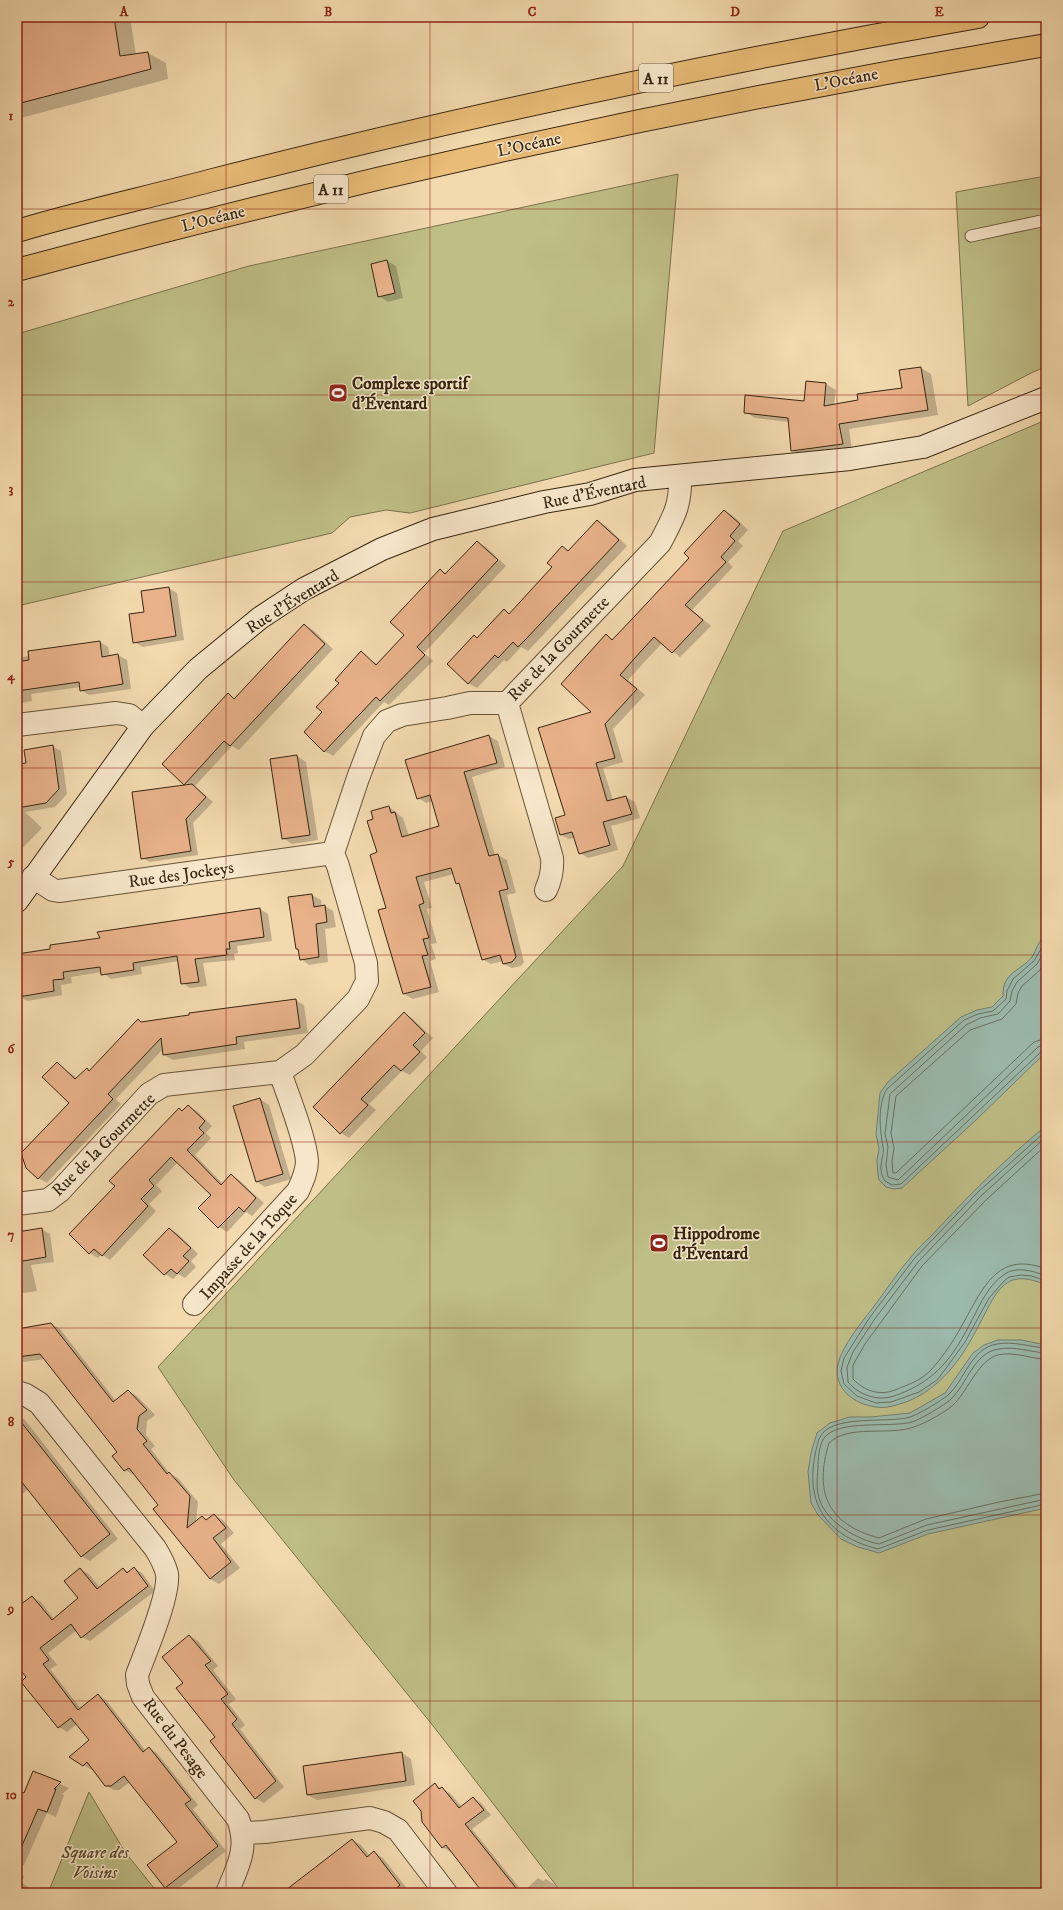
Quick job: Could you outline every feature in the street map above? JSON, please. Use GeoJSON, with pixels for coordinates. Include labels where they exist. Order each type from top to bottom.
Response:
{"type":"FeatureCollection","features":[{"type":"Feature","properties":{"kind":"highway","name":"A 11"},"geometry":{"type":"LineString","coordinates":[[17,231],[287,161],[452,121],[728,64],[978,17]]}},
{"type":"Feature","properties":{"kind":"highway","name":"L’Océane"},"geometry":{"type":"LineString","coordinates":[[17,270],[155,233],[457,159],[648,118],[867,75],[1046,45]]}},
{"type":"Feature","properties":{"kind":"street","name":"Rue d'Éventard"},"geometry":{"type":"LineString","coordinates":[[17,901],[143,726],[198,669],[260,618],[304,589],[382,549],[433,529],[544,502],[590,494],[635,480],[680,477],[850,459],[923,447],[1046,398]]}},
{"type":"Feature","properties":{"kind":"street","name":"Rue de la Gourmette"},"geometry":{"type":"LineString","coordinates":[[17,1204],[48,1200],[60,1191],[149,1094],[164,1085],[280,1072],[304,1055],[358,999],[366,980],[366,963],[333,853],[358,778],[374,736],[387,721],[402,715],[470,703],[507,703],[660,543],[676,514],[680,491],[680,477]]}},
{"type":"Feature","properties":{"kind":"street"},"geometry":{"type":"LineString","coordinates":[[507,703],[552,858],[551,880],[546,890]]}},
{"type":"Feature","properties":{"kind":"street"},"geometry":{"type":"LineString","coordinates":[[17,725],[116,713],[129,715],[143,726]]}},
{"type":"Feature","properties":{"kind":"street","name":"Rue des Jockeys"},"geometry":{"type":"LineString","coordinates":[[33,877],[53,890],[59,891],[333,853]]}},
{"type":"Feature","properties":{"kind":"street","name":"Impasse de la Toque"},"geometry":{"type":"LineString","coordinates":[[194,1304],[298,1191],[304,1176],[307,1162],[304,1145],[280,1072]]}},
{"type":"Feature","properties":{"kind":"street","name":"Rue du Pesage"},"geometry":{"type":"LineString","coordinates":[[17,1392],[26,1394],[39,1404],[155,1548],[162,1561],[166,1573],[165,1594],[137,1675],[138,1684],[143,1697],[238,1819],[243,1833],[244,1846],[242,1857],[227,1893]]}},
{"type":"Feature","properties":{"kind":"street"},"geometry":{"type":"LineString","coordinates":[[243,1833],[264,1832],[370,1818],[384,1822],[398,1830],[446,1893]]}},
{"type":"Feature","properties":{"kind":"lane"},"geometry":{"type":"LineString","coordinates":[[971,236],[1046,220]]}},
{"type":"Feature","properties":{"kind":"green space","name":"Complexe sportif d'Éventard"},"geometry":{"type":"Polygon","coordinates":[[[678,174],[654,453],[410,513],[386,510],[350,517],[332,533],[17,606],[17,334],[249,266],[678,174]]]}},
{"type":"Feature","properties":{"kind":"green space"},"geometry":{"type":"Polygon","coordinates":[[[1046,176],[1046,367],[1033,372],[968,406],[956,192],[1046,176]]]}},
{"type":"Feature","properties":{"kind":"green space","name":"Hippodrome d'Éventard"},"geometry":{"type":"Polygon","coordinates":[[[1046,420],[1046,1893],[562,1893],[434,1727],[234,1480],[158,1367],[623,866],[783,531],[1046,420]]]}},
{"type":"Feature","properties":{"kind":"green space","name":"Square des Voisins"},"geometry":{"type":"Polygon","coordinates":[[[89,1792],[125,1852],[158,1893],[48,1893],[89,1792]]]}},
{"type":"Feature","properties":{"kind":"water"},"geometry":{"type":"Polygon","coordinates":[[[1046,935],[1046,1052],[976,1120],[902,1188],[894,1189],[886,1187],[879,1180],[877,1160],[879,1149],[876,1134],[880,1093],[888,1082],[961,1017],[977,1010],[992,1007],[1003,996],[1004,988],[1009,977],[1028,962],[1039,942],[1046,935]]]}},
{"type":"Feature","properties":{"kind":"water"},"geometry":{"type":"Polygon","coordinates":[[[1046,1126],[1046,1286],[1034,1280],[1019,1279],[1010,1281],[1000,1289],[992,1300],[959,1359],[941,1380],[919,1396],[906,1402],[891,1406],[876,1407],[860,1402],[846,1393],[837,1373],[838,1364],[843,1350],[857,1328],[901,1269],[918,1248],[987,1178],[1046,1126]]]}},
{"type":"Feature","properties":{"kind":"water"},"geometry":{"type":"Polygon","coordinates":[[[998,1340],[1021,1340],[1046,1345],[1046,1508],[928,1534],[879,1553],[858,1547],[841,1539],[818,1515],[811,1503],[808,1472],[811,1453],[817,1433],[830,1423],[850,1417],[871,1417],[910,1413],[945,1393],[973,1353],[984,1345],[998,1340]]]}},
{"type":"Feature","properties":{"kind":"building"},"geometry":{"type":"Polygon","coordinates":[[[17,17],[114,17],[120,56],[148,52],[151,69],[17,104],[17,17]]]}},
{"type":"Feature","properties":{"kind":"building"},"geometry":{"type":"Polygon","coordinates":[[[387,260],[395,293],[378,297],[371,264],[387,260]]]}},
{"type":"Feature","properties":{"kind":"building"},"geometry":{"type":"Polygon","coordinates":[[[921,367],[928,410],[839,424],[843,444],[791,451],[788,418],[744,413],[745,395],[804,401],[806,381],[826,383],[824,406],[858,400],[857,394],[902,388],[899,370],[921,367]]]}},
{"type":"Feature","properties":{"kind":"building"},"geometry":{"type":"Polygon","coordinates":[[[724,510],[740,524],[730,536],[735,541],[721,557],[726,562],[685,605],[703,620],[672,653],[654,637],[620,675],[637,689],[605,724],[615,758],[596,763],[607,801],[626,796],[632,814],[603,822],[610,845],[579,854],[572,832],[560,835],[555,818],[565,815],[538,728],[591,712],[561,684],[606,634],[612,640],[633,618],[689,558],[684,553],[724,510]]]}},
{"type":"Feature","properties":{"kind":"building"},"geometry":{"type":"Polygon","coordinates":[[[597,520],[619,540],[518,647],[513,642],[498,658],[495,655],[468,684],[447,664],[474,635],[477,638],[504,609],[509,614],[552,567],[547,563],[562,546],[568,551],[597,520]]]}},
{"type":"Feature","properties":{"kind":"building"},"geometry":{"type":"Polygon","coordinates":[[[477,541],[498,560],[417,647],[425,655],[380,701],[376,697],[324,752],[304,732],[322,712],[316,707],[339,683],[335,680],[361,651],[376,665],[404,635],[390,622],[440,569],[445,574],[477,541]]]}},
{"type":"Feature","properties":{"kind":"building"},"geometry":{"type":"Polygon","coordinates":[[[169,587],[176,636],[133,643],[129,614],[144,612],[141,591],[169,587]]]}},
{"type":"Feature","properties":{"kind":"building"},"geometry":{"type":"Polygon","coordinates":[[[304,624],[325,644],[230,746],[224,741],[184,785],[162,764],[228,693],[234,699],[304,624]]]}},
{"type":"Feature","properties":{"kind":"building"},"geometry":{"type":"Polygon","coordinates":[[[100,641],[102,657],[118,654],[123,684],[80,691],[79,682],[17,691],[17,662],[29,660],[28,651],[100,641]]]}},
{"type":"Feature","properties":{"kind":"building"},"geometry":{"type":"Polygon","coordinates":[[[489,735],[497,763],[464,772],[489,856],[498,854],[508,889],[499,891],[516,957],[512,962],[503,964],[500,955],[482,960],[459,883],[456,884],[451,868],[416,877],[424,903],[419,905],[429,938],[423,939],[428,955],[422,956],[431,987],[403,994],[378,910],[386,908],[370,855],[377,852],[367,821],[373,819],[371,811],[389,806],[391,813],[395,812],[402,837],[439,826],[430,795],[417,799],[405,760],[489,735]]]}},
{"type":"Feature","properties":{"kind":"building"},"geometry":{"type":"Polygon","coordinates":[[[53,745],[59,789],[46,803],[17,808],[17,764],[26,763],[24,750],[53,745]]]}},
{"type":"Feature","properties":{"kind":"building"},"geometry":{"type":"Polygon","coordinates":[[[297,755],[310,835],[282,839],[270,759],[297,755]]]}},
{"type":"Feature","properties":{"kind":"building"},"geometry":{"type":"Polygon","coordinates":[[[192,784],[206,797],[186,819],[191,851],[141,859],[132,792],[192,784]]]}},
{"type":"Feature","properties":{"kind":"building"},"geometry":{"type":"Polygon","coordinates":[[[312,894],[314,907],[325,905],[327,922],[316,924],[319,957],[300,960],[298,949],[296,949],[288,897],[312,894]]]}},
{"type":"Feature","properties":{"kind":"building"},"geometry":{"type":"Polygon","coordinates":[[[260,908],[264,937],[229,942],[230,949],[226,949],[227,955],[195,959],[199,982],[181,984],[177,956],[133,963],[134,970],[101,975],[100,967],[63,972],[64,979],[53,980],[54,991],[18,997],[17,954],[50,949],[50,945],[100,938],[97,932],[260,908]]]}},
{"type":"Feature","properties":{"kind":"building"},"geometry":{"type":"Polygon","coordinates":[[[296,999],[300,1028],[236,1037],[237,1044],[163,1055],[161,1038],[108,1094],[113,1099],[38,1179],[26,1168],[21,1153],[69,1103],[42,1077],[57,1062],[75,1079],[87,1068],[89,1071],[138,1019],[141,1022],[189,1015],[189,1013],[296,999]]]}},
{"type":"Feature","properties":{"kind":"building"},"geometry":{"type":"Polygon","coordinates":[[[404,1012],[425,1033],[413,1045],[420,1052],[401,1071],[394,1065],[361,1099],[368,1105],[340,1134],[313,1107],[404,1012]]]}},
{"type":"Feature","properties":{"kind":"building"},"geometry":{"type":"Polygon","coordinates":[[[260,1098],[283,1174],[256,1182],[233,1106],[260,1098]]]}},
{"type":"Feature","properties":{"kind":"building"},"geometry":{"type":"Polygon","coordinates":[[[188,1105],[205,1121],[199,1128],[204,1133],[187,1150],[221,1185],[231,1174],[256,1198],[244,1212],[239,1207],[218,1228],[198,1208],[211,1195],[171,1157],[149,1180],[154,1186],[141,1199],[148,1206],[102,1256],[94,1249],[89,1254],[69,1234],[115,1186],[109,1181],[179,1108],[182,1111],[188,1105]]]}},
{"type":"Feature","properties":{"kind":"building"},"geometry":{"type":"Polygon","coordinates":[[[42,1228],[46,1257],[17,1262],[17,1232],[42,1228]]]}},
{"type":"Feature","properties":{"kind":"building"},"geometry":{"type":"Polygon","coordinates":[[[169,1228],[191,1248],[183,1256],[189,1261],[177,1274],[171,1269],[164,1275],[143,1255],[169,1228]]]}},
{"type":"Feature","properties":{"kind":"building"},"geometry":{"type":"Polygon","coordinates":[[[51,1323],[113,1402],[128,1390],[147,1410],[139,1416],[137,1429],[147,1441],[143,1444],[167,1474],[169,1472],[190,1496],[187,1528],[202,1516],[206,1520],[214,1514],[226,1528],[213,1538],[231,1562],[210,1579],[153,1509],[158,1505],[129,1468],[124,1471],[112,1456],[117,1452],[40,1354],[17,1357],[17,1329],[51,1323]]]}},
{"type":"Feature","properties":{"kind":"building"},"geometry":{"type":"Polygon","coordinates":[[[17,1417],[110,1534],[81,1557],[17,1476],[17,1417]]]}},
{"type":"Feature","properties":{"kind":"building"},"geometry":{"type":"Polygon","coordinates":[[[134,1567],[148,1586],[81,1638],[71,1624],[40,1648],[49,1660],[43,1664],[78,1710],[98,1694],[143,1752],[149,1747],[191,1800],[185,1804],[218,1846],[165,1888],[147,1865],[177,1842],[124,1776],[111,1786],[105,1786],[87,1762],[83,1766],[69,1757],[89,1740],[71,1718],[58,1728],[21,1682],[26,1677],[17,1666],[17,1607],[32,1596],[52,1620],[78,1598],[64,1581],[80,1568],[97,1589],[123,1568],[127,1573],[134,1567]]]}},
{"type":"Feature","properties":{"kind":"building"},"geometry":{"type":"Polygon","coordinates":[[[189,1635],[211,1661],[205,1665],[228,1694],[221,1699],[237,1719],[232,1724],[276,1781],[255,1799],[210,1741],[215,1737],[176,1688],[183,1683],[162,1657],[189,1635]]]}},
{"type":"Feature","properties":{"kind":"building"},"geometry":{"type":"Polygon","coordinates":[[[402,1752],[406,1781],[307,1795],[303,1766],[402,1752]]]}},
{"type":"Feature","properties":{"kind":"building"},"geometry":{"type":"Polygon","coordinates":[[[33,1771],[61,1782],[54,1789],[56,1789],[47,1812],[38,1809],[17,1857],[17,1790],[24,1793],[33,1771]]]}},
{"type":"Feature","properties":{"kind":"building"},"geometry":{"type":"Polygon","coordinates":[[[435,1783],[439,1789],[442,1787],[459,1808],[473,1797],[484,1810],[465,1824],[520,1893],[483,1893],[446,1845],[442,1848],[422,1822],[421,1811],[413,1801],[435,1783]]]}},
{"type":"Feature","properties":{"kind":"building"},"geometry":{"type":"Polygon","coordinates":[[[352,1839],[367,1857],[374,1851],[400,1885],[391,1893],[282,1893],[352,1839]]]}},
{"type":"Feature","properties":{"kind":"place","name":"Complexe sportif d'Éventard"},"geometry":{"type":"Point","coordinates":[338,393]}},
{"type":"Feature","properties":{"kind":"place","name":"Hippodrome d'Éventard"},"geometry":{"type":"Point","coordinates":[659,1243]}}]}
